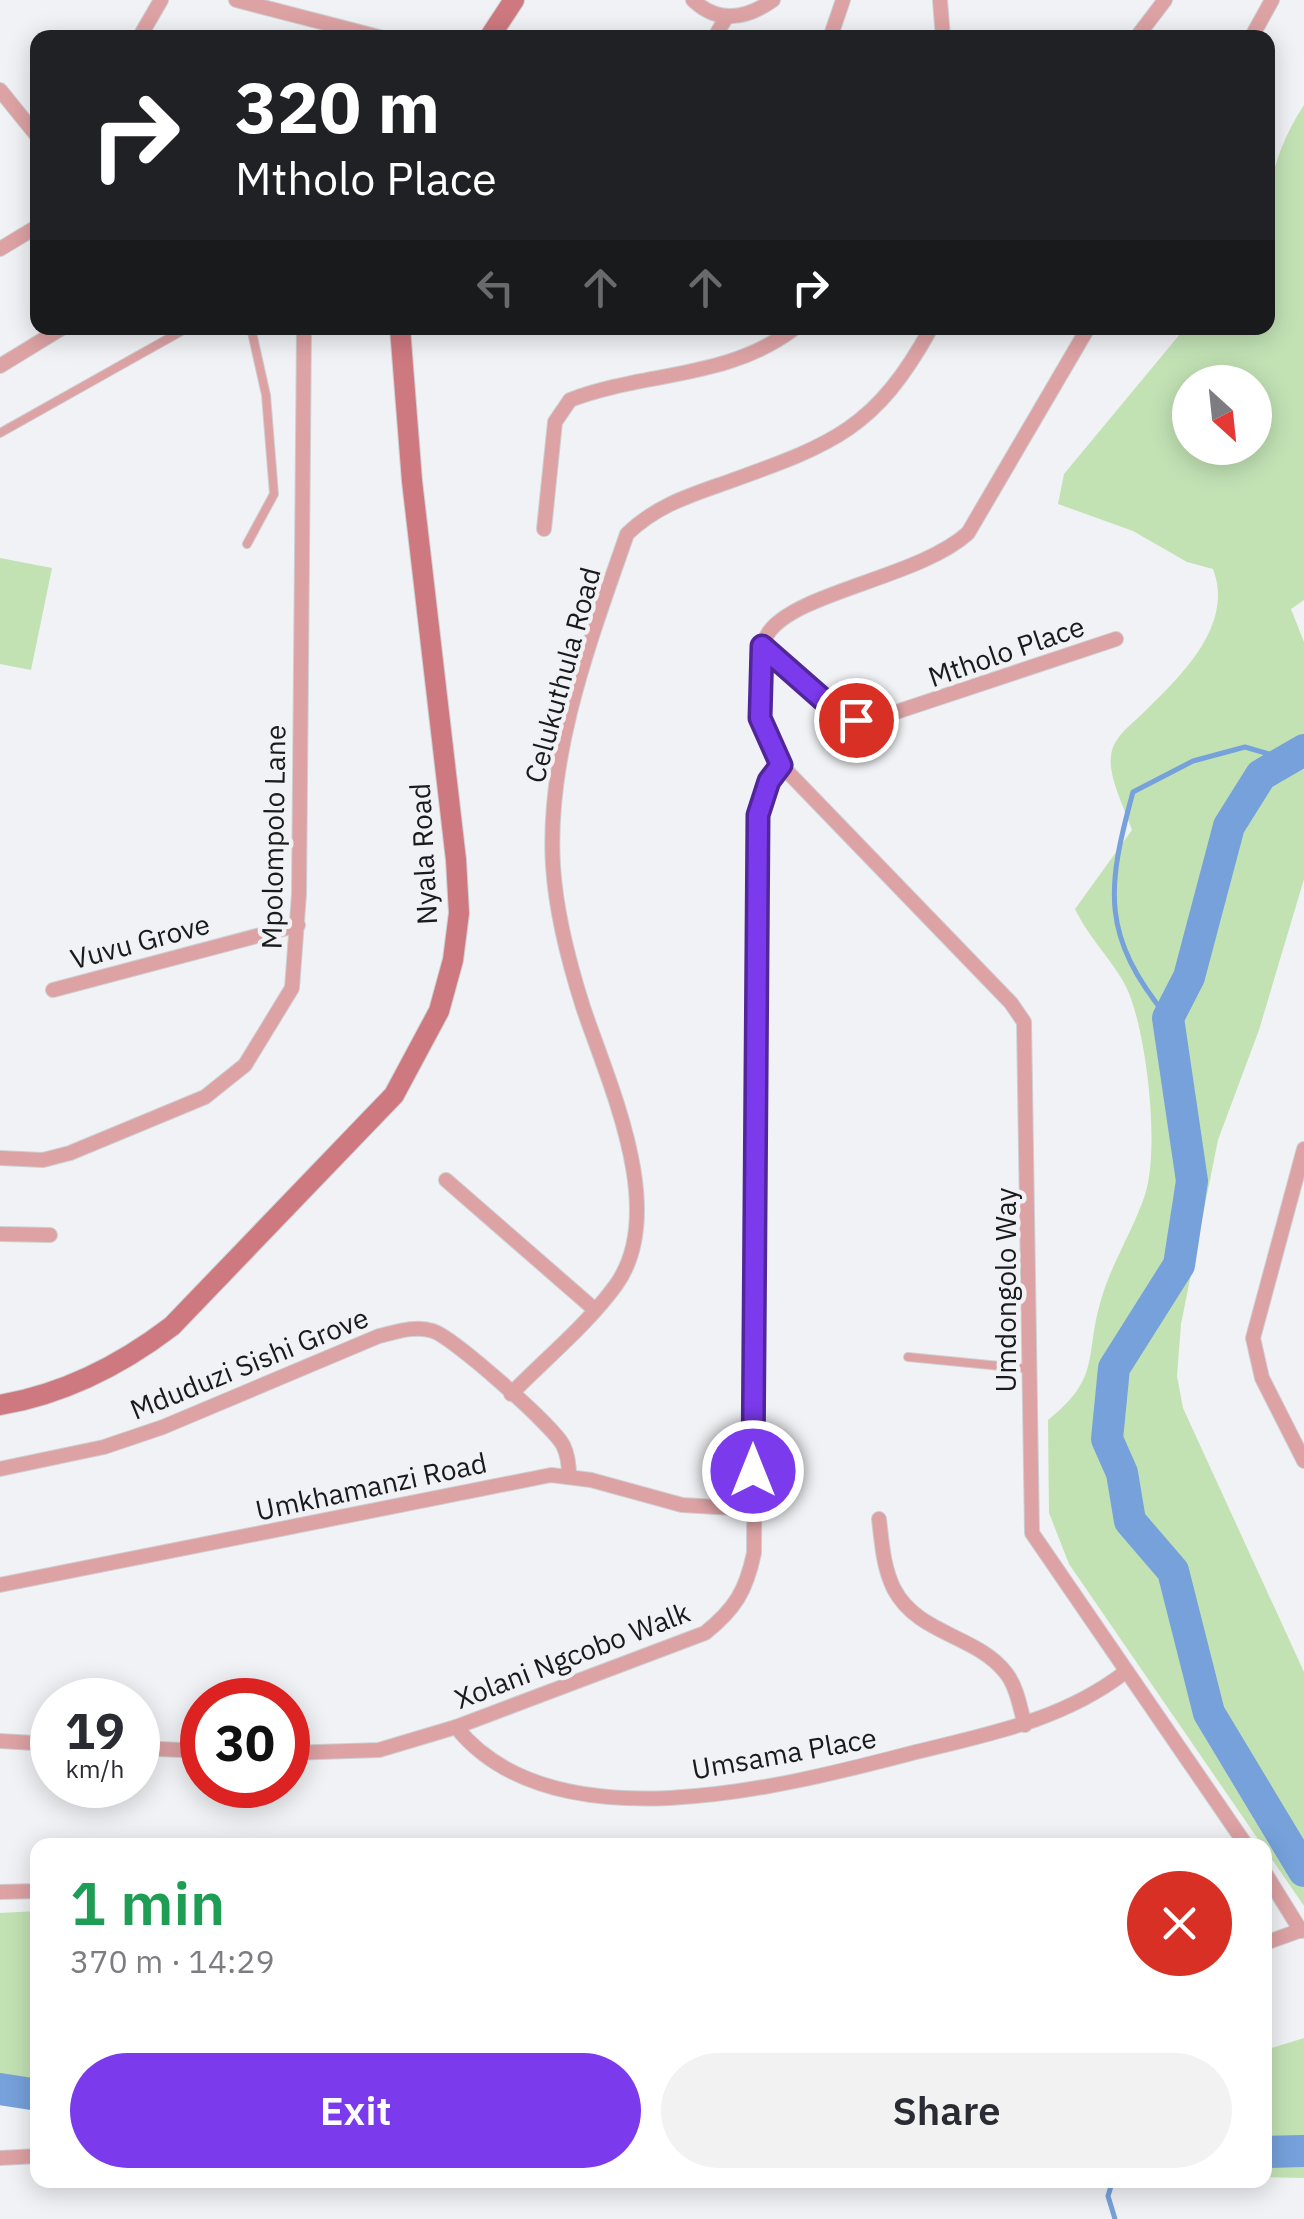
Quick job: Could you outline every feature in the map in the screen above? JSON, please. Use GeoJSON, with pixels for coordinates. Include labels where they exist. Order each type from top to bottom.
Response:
{"type":"FeatureCollection","features":[{"type":"Feature","properties":{"kind":"street"},"geometry":{"type":"LineString","coordinates":[[144,30],[162,0]]}},
{"type":"Feature","properties":{"kind":"street"},"geometry":{"type":"LineString","coordinates":[[236,0],[352,30]]}},
{"type":"Feature","properties":{"kind":"street"},"geometry":{"type":"LineString","coordinates":[[494,30],[514,0]]}},
{"type":"Feature","properties":{"kind":"street"},"geometry":{"type":"LineString","coordinates":[[693,0],[726,18],[749,14],[772,0]]}},
{"type":"Feature","properties":{"kind":"street"},"geometry":{"type":"LineString","coordinates":[[833,30],[843,0]]}},
{"type":"Feature","properties":{"kind":"street"},"geometry":{"type":"LineString","coordinates":[[940,0],[943,30]]}},
{"type":"Feature","properties":{"kind":"street"},"geometry":{"type":"LineString","coordinates":[[1142,30],[1165,0]]}},
{"type":"Feature","properties":{"kind":"street"},"geometry":{"type":"LineString","coordinates":[[1255,30],[1272,0]]}},
{"type":"Feature","properties":{"kind":"street"},"geometry":{"type":"LineString","coordinates":[[719,30],[726,18]]}},
{"type":"Feature","properties":{"kind":"street"},"geometry":{"type":"LineString","coordinates":[[0,90],[30,128]]}},
{"type":"Feature","properties":{"kind":"street"},"geometry":{"type":"LineString","coordinates":[[0,249],[30,231]]}},
{"type":"Feature","properties":{"kind":"street"},"geometry":{"type":"LineString","coordinates":[[0,366],[51,335]]}},
{"type":"Feature","properties":{"kind":"street","name":"Mpolompolo Lane"},"geometry":{"type":"LineString","coordinates":[[0,1158],[44,1160],[70,1153],[224,1084],[245,1064],[286,1004],[292,988],[298,926],[304,335]]}},
{"type":"Feature","properties":{"kind":"street","name":"Nyala Road"},"geometry":{"type":"LineString","coordinates":[[0,1405],[79,1382],[138,1352],[172,1326],[369,1124],[410,1070],[439,1011],[459,914],[456,860],[412,481],[401,335]]}},
{"type":"Feature","properties":{"kind":"street"},"geometry":{"type":"LineString","coordinates":[[544,529],[555,422],[570,400],[714,367],[757,351],[783,335]]}},
{"type":"Feature","properties":{"kind":"street","name":"Celukuthula Road"},"geometry":{"type":"LineString","coordinates":[[511,1394],[618,1282],[630,1254],[635,1180],[629,1138],[582,1004],[560,916],[553,866],[554,812],[571,718],[627,534],[647,515],[669,503],[799,456],[843,432],[879,407],[903,378],[927,335]]}},
{"type":"Feature","properties":{"kind":"street"},"geometry":{"type":"LineString","coordinates":[[781,765],[760,718],[762,646],[781,618],[923,562],[951,548],[968,533],[1084,335]]}},
{"type":"Feature","properties":{"kind":"street","name":"Mtholo Place"},"geometry":{"type":"LineString","coordinates":[[762,646],[835,710],[869,721],[1116,640]]}},
{"type":"Feature","properties":{"kind":"street","name":"Umdongolo Way"},"geometry":{"type":"LineString","coordinates":[[781,765],[1011,1002],[1024,1022],[1032,1533],[1124,1673],[1241,1838]]}},
{"type":"Feature","properties":{"kind":"street","name":"Xolani Ngcobo Walk"},"geometry":{"type":"LineString","coordinates":[[310,1753],[358,1754],[456,1727],[705,1633],[731,1612],[746,1590],[754,1554],[758,815],[769,781],[781,765]]}},
{"type":"Feature","properties":{"kind":"street","name":"Vuvu Grove"},"geometry":{"type":"LineString","coordinates":[[54,990],[298,926]]}},
{"type":"Feature","properties":{"kind":"street"},"geometry":{"type":"LineString","coordinates":[[1304,1149],[1297,1196],[1253,1338],[1262,1378],[1304,1461]]}},
{"type":"Feature","properties":{"kind":"street"},"geometry":{"type":"LineString","coordinates":[[446,1180],[594,1310]]}},
{"type":"Feature","properties":{"kind":"street"},"geometry":{"type":"LineString","coordinates":[[0,1234],[50,1235]]}},
{"type":"Feature","properties":{"kind":"street","name":"Mduduzi Sishi Grove"},"geometry":{"type":"LineString","coordinates":[[0,1469],[104,1447],[163,1427],[379,1336],[408,1329],[431,1330],[452,1341],[511,1394],[557,1437],[568,1458],[570,1476]]}},
{"type":"Feature","properties":{"kind":"street","name":"Umkhamanzi Road"},"geometry":{"type":"LineString","coordinates":[[0,1585],[202,1548],[460,1491],[570,1476],[682,1505],[753,1508]]}},
{"type":"Feature","properties":{"kind":"street"},"geometry":{"type":"LineString","coordinates":[[879,1519],[884,1559],[896,1592],[926,1623],[996,1662],[1014,1688],[1025,1725]]}},
{"type":"Feature","properties":{"kind":"street","name":"Umsama Place"},"geometry":{"type":"LineString","coordinates":[[456,1727],[479,1752],[522,1778],[630,1798],[693,1796],[830,1775],[1025,1725],[1081,1702],[1124,1673]]}},
{"type":"Feature","properties":{"kind":"street"},"geometry":{"type":"LineString","coordinates":[[0,1741],[30,1743]]}},
{"type":"Feature","properties":{"kind":"street"},"geometry":{"type":"LineString","coordinates":[[1272,1883],[1302,1930],[1272,1941]]}},
{"type":"Feature","properties":{"kind":"street"},"geometry":{"type":"LineString","coordinates":[[0,1892],[30,1891]]}},
{"type":"Feature","properties":{"kind":"street"},"geometry":{"type":"LineString","coordinates":[[0,2158],[30,2156]]}},
{"type":"Feature","properties":{"kind":"lane"},"geometry":{"type":"LineString","coordinates":[[0,433],[175,335]]}},
{"type":"Feature","properties":{"kind":"lane"},"geometry":{"type":"LineString","coordinates":[[247,544],[274,494],[266,394],[253,335]]}},
{"type":"Feature","properties":{"kind":"lane"},"geometry":{"type":"LineString","coordinates":[[908,1357],[1031,1369]]}},
{"type":"Feature","properties":{"kind":"green space"},"geometry":{"type":"Polygon","coordinates":[[[1304,105],[1304,600],[1291,609],[1304,642],[1304,879],[1259,1030],[1218,1140],[1181,1324],[1177,1376],[1183,1408],[1304,1672],[1304,1906],[1272,1859],[1272,1838],[1257,1838],[1069,1564],[1049,1513],[1048,1420],[1077,1391],[1084,1378],[1105,1287],[1145,1195],[1151,1150],[1146,1063],[1135,1011],[1123,981],[1075,909],[1132,830],[1112,773],[1115,743],[1200,649],[1217,610],[1218,590],[1213,569],[1187,562],[1133,531],[1058,504],[1064,474],[1179,335],[1275,335],[1275,169],[1304,105]]]}},
{"type":"Feature","properties":{"kind":"green space"},"geometry":{"type":"Polygon","coordinates":[[[0,558],[52,568],[31,670],[0,664],[0,558]]]}},
{"type":"Feature","properties":{"kind":"green space"},"geometry":{"type":"Polygon","coordinates":[[[30,1911],[30,2105],[0,2104],[0,1913],[30,1911]]]}},
{"type":"Feature","properties":{"kind":"green space"},"geometry":{"type":"Polygon","coordinates":[[[1304,2038],[1304,2178],[1272,2177],[1272,2048],[1304,2038]]]}},
{"type":"Feature","properties":{"kind":"waterway"},"geometry":{"type":"LineString","coordinates":[[1168,1018],[1130,962],[1115,911],[1118,857],[1133,792],[1193,761],[1245,747],[1286,759]]}},
{"type":"Feature","properties":{"kind":"waterway"},"geometry":{"type":"LineString","coordinates":[[1304,750],[1261,775],[1229,826],[1189,977],[1168,1018],[1192,1181],[1179,1265],[1114,1368],[1107,1439],[1122,1473],[1130,1521],[1173,1571],[1209,1713],[1304,1871]]}},
{"type":"Feature","properties":{"kind":"waterway"},"geometry":{"type":"LineString","coordinates":[[0,2089],[30,2094]]}},
{"type":"Feature","properties":{"kind":"waterway"},"geometry":{"type":"LineString","coordinates":[[1272,2152],[1304,2151]]}},
{"type":"Feature","properties":{"kind":"waterway"},"geometry":{"type":"LineString","coordinates":[[1110,2188],[1108,2196],[1115,2219]]}},
{"type":"Feature","properties":{"kind":"route"},"geometry":{"type":"LineString","coordinates":[[753,1471],[758,815],[769,781],[781,765],[769,746],[760,718],[762,646],[835,710],[856,720]]}}]}
